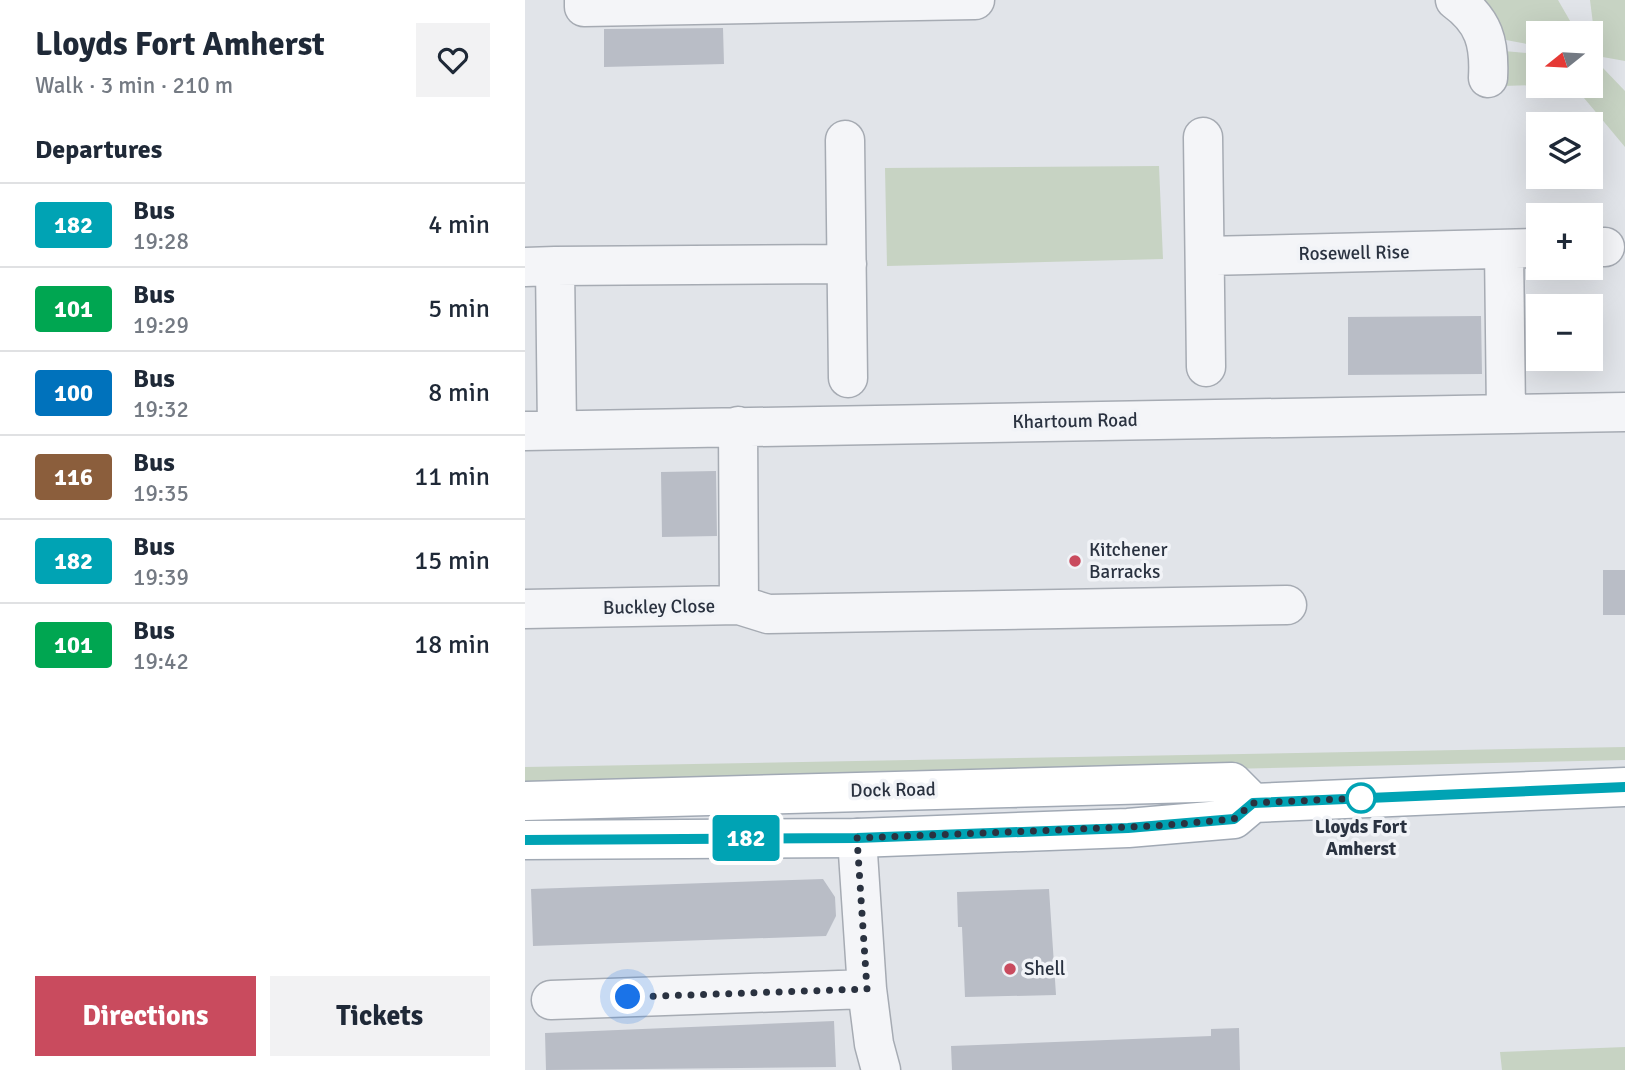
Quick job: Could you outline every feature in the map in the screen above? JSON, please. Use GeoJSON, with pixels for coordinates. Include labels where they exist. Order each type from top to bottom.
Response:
{"type":"FeatureCollection","features":[{"type":"Feature","properties":{"kind":"main road","name":"Dock Road"},"geometry":{"type":"LineString","coordinates":[[525,801],[1232,782],[1253,803]]}},
{"type":"Feature","properties":{"kind":"main road"},"geometry":{"type":"LineString","coordinates":[[1038,787],[1039,832]]}},
{"type":"Feature","properties":{"kind":"main road"},"geometry":{"type":"LineString","coordinates":[[525,841],[857,838],[1039,832],[1234,819],[1253,803],[1625,787]]}},
{"type":"Feature","properties":{"kind":"main road"},"geometry":{"type":"LineString","coordinates":[[857,838],[858,790]]}},
{"type":"Feature","properties":{"kind":"street"},"geometry":{"type":"LineString","coordinates":[[584,0],[584,7],[975,0]]}},
{"type":"Feature","properties":{"kind":"street"},"geometry":{"type":"LineString","coordinates":[[1455,0],[1483,29],[1489,48],[1488,78]]}},
{"type":"Feature","properties":{"kind":"street"},"geometry":{"type":"LineString","coordinates":[[1203,136],[1206,367]]}},
{"type":"Feature","properties":{"kind":"street"},"geometry":{"type":"LineString","coordinates":[[845,140],[848,378]]}},
{"type":"Feature","properties":{"kind":"street","name":"Rosewell Rise"},"geometry":{"type":"LineString","coordinates":[[1205,256],[1521,248],[1506,414]]}},
{"type":"Feature","properties":{"kind":"street"},"geometry":{"type":"LineString","coordinates":[[541,430],[540,266],[847,264]]}},
{"type":"Feature","properties":{"kind":"street","name":"Khartoum Road"},"geometry":{"type":"LineString","coordinates":[[541,430],[1625,412]]}},
{"type":"Feature","properties":{"kind":"street","name":"Buckley Close"},"geometry":{"type":"LineString","coordinates":[[525,609],[739,605],[738,426]]}},
{"type":"Feature","properties":{"kind":"street"},"geometry":{"type":"LineString","coordinates":[[739,605],[768,614],[1287,606]]}},
{"type":"Feature","properties":{"kind":"street"},"geometry":{"type":"LineString","coordinates":[[857,838],[867,989],[874,1044],[881,1070]]}},
{"type":"Feature","properties":{"kind":"street"},"geometry":{"type":"LineString","coordinates":[[551,1000],[867,989]]}},
{"type":"Feature","properties":{"kind":"green space"},"geometry":{"type":"Polygon","coordinates":[[[1484,0],[1558,0],[1570,21],[1526,21],[1526,44],[1506,40],[1497,16],[1484,0]]]}},
{"type":"Feature","properties":{"kind":"green space"},"geometry":{"type":"Polygon","coordinates":[[[1590,0],[1625,0],[1625,61],[1603,57],[1603,21],[1593,21],[1590,0]]]}},
{"type":"Feature","properties":{"kind":"green space"},"geometry":{"type":"Polygon","coordinates":[[[1504,51],[1526,53],[1526,85],[1503,86],[1504,51]]]}},
{"type":"Feature","properties":{"kind":"green space"},"geometry":{"type":"Polygon","coordinates":[[[1603,68],[1625,91],[1625,147],[1603,121],[1603,112],[1596,112],[1584,98],[1603,98],[1603,68]]]}},
{"type":"Feature","properties":{"kind":"green space"},"geometry":{"type":"Polygon","coordinates":[[[1159,166],[1163,259],[887,266],[885,168],[1159,166]]]}},
{"type":"Feature","properties":{"kind":"green space"},"geometry":{"type":"Polygon","coordinates":[[[1625,747],[1625,760],[525,785],[525,767],[1625,747]]]}},
{"type":"Feature","properties":{"kind":"green space"},"geometry":{"type":"Polygon","coordinates":[[[1625,1047],[1625,1070],[1502,1070],[1500,1052],[1625,1047]]]}},
{"type":"Feature","properties":{"kind":"building"},"geometry":{"type":"Polygon","coordinates":[[[723,28],[724,64],[604,67],[604,29],[723,28]]]}},
{"type":"Feature","properties":{"kind":"building"},"geometry":{"type":"Polygon","coordinates":[[[1481,316],[1482,374],[1348,375],[1348,317],[1481,316]]]}},
{"type":"Feature","properties":{"kind":"building"},"geometry":{"type":"Polygon","coordinates":[[[716,471],[717,536],[662,537],[661,472],[716,471]]]}},
{"type":"Feature","properties":{"kind":"building"},"geometry":{"type":"Polygon","coordinates":[[[1603,570],[1625,570],[1625,615],[1603,615],[1603,570]]]}},
{"type":"Feature","properties":{"kind":"building"},"geometry":{"type":"Polygon","coordinates":[[[823,879],[835,897],[836,916],[826,936],[533,946],[531,889],[823,879]]]}},
{"type":"Feature","properties":{"kind":"building"},"geometry":{"type":"Polygon","coordinates":[[[1049,889],[1056,995],[965,997],[962,927],[958,927],[957,892],[1049,889]]]}},
{"type":"Feature","properties":{"kind":"building"},"geometry":{"type":"Polygon","coordinates":[[[834,1021],[836,1067],[546,1070],[545,1033],[834,1021]]]}},
{"type":"Feature","properties":{"kind":"building"},"geometry":{"type":"Polygon","coordinates":[[[1239,1028],[1240,1070],[952,1070],[951,1046],[1211,1036],[1211,1029],[1239,1028]]]}},
{"type":"Feature","properties":{"kind":"bus line","name":"182"},"geometry":{"type":"LineString","coordinates":[[525,840],[857,838],[1128,828],[1234,819],[1253,803],[1625,787]]}},
{"type":"Feature","properties":{"kind":"place","name":"Kitchener Barracks"},"geometry":{"type":"Point","coordinates":[1075,561]}},
{"type":"Feature","properties":{"kind":"place","name":"Lloyds Fort Amherst"},"geometry":{"type":"Point","coordinates":[1361,798]}},
{"type":"Feature","properties":{"kind":"place","name":"Shell"},"geometry":{"type":"Point","coordinates":[1010,969]}},
{"type":"Feature","properties":{"kind":"route"},"geometry":{"type":"LineString","coordinates":[[628,997],[867,989],[857,838],[1155,826],[1234,819],[1253,803],[1361,798]]}}]}
